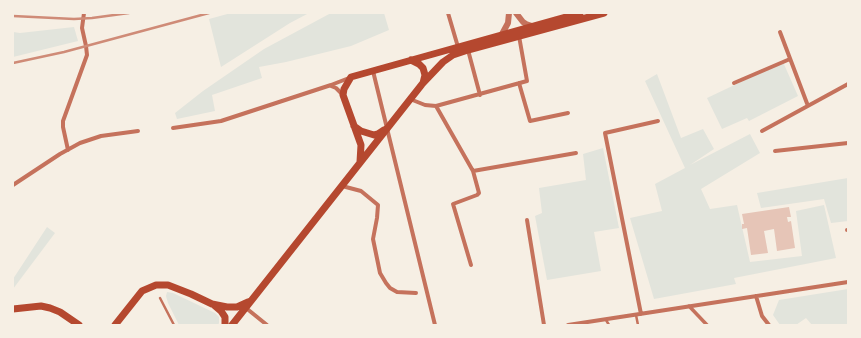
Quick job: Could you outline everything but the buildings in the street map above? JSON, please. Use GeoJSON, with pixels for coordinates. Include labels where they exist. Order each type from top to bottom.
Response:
{"type":"FeatureCollection","features":[{"type":"Feature","properties":{"kind":"main road"},"geometry":{"type":"LineString","coordinates":[[360,162],[361,146],[343,95],[344,89],[352,77],[580,13]]}},
{"type":"Feature","properties":{"kind":"main road"},"geometry":{"type":"LineString","coordinates":[[232,325],[410,99],[443,62],[453,55],[468,50],[604,13]]}},
{"type":"Feature","properties":{"kind":"main road"},"geometry":{"type":"LineString","coordinates":[[411,60],[423,68],[425,74],[423,83]]}},
{"type":"Feature","properties":{"kind":"main road"},"geometry":{"type":"LineString","coordinates":[[354,126],[361,131],[374,135],[387,128]]}},
{"type":"Feature","properties":{"kind":"main road"},"geometry":{"type":"LineString","coordinates":[[115,325],[142,291],[156,285],[168,285],[212,304],[221,311],[225,318],[225,325]]}},
{"type":"Feature","properties":{"kind":"main road"},"geometry":{"type":"LineString","coordinates":[[212,304],[236,307],[252,300]]}},
{"type":"Feature","properties":{"kind":"main road"},"geometry":{"type":"LineString","coordinates":[[13,309],[41,306],[60,312],[79,325]]}},
{"type":"Feature","properties":{"kind":"main road"},"geometry":{"type":"LineString","coordinates":[[70,318],[73,325]]}},
{"type":"Feature","properties":{"kind":"street"},"geometry":{"type":"LineString","coordinates":[[68,150],[63,121],[87,55],[82,28],[84,13]]}},
{"type":"Feature","properties":{"kind":"street"},"geometry":{"type":"LineString","coordinates":[[448,13],[458,47]]}},
{"type":"Feature","properties":{"kind":"street"},"geometry":{"type":"LineString","coordinates":[[502,34],[508,23],[509,13]]}},
{"type":"Feature","properties":{"kind":"street"},"geometry":{"type":"LineString","coordinates":[[516,13],[526,24],[532,26]]}},
{"type":"Feature","properties":{"kind":"street"},"geometry":{"type":"LineString","coordinates":[[780,32],[808,106]]}},
{"type":"Feature","properties":{"kind":"street"},"geometry":{"type":"LineString","coordinates":[[410,99],[425,105],[436,106],[527,81],[519,36]]}},
{"type":"Feature","properties":{"kind":"street"},"geometry":{"type":"LineString","coordinates":[[468,50],[480,95]]}},
{"type":"Feature","properties":{"kind":"street"},"geometry":{"type":"LineString","coordinates":[[734,83],[790,59]]}},
{"type":"Feature","properties":{"kind":"street"},"geometry":{"type":"LineString","coordinates":[[373,71],[435,325]]}},
{"type":"Feature","properties":{"kind":"street"},"geometry":{"type":"LineString","coordinates":[[173,128],[221,120],[352,77]]}},
{"type":"Feature","properties":{"kind":"street"},"geometry":{"type":"LineString","coordinates":[[519,83],[530,121],[568,113]]}},
{"type":"Feature","properties":{"kind":"street"},"geometry":{"type":"LineString","coordinates":[[762,131],[848,84]]}},
{"type":"Feature","properties":{"kind":"street"},"geometry":{"type":"LineString","coordinates":[[331,85],[340,90],[343,95]]}},
{"type":"Feature","properties":{"kind":"street"},"geometry":{"type":"LineString","coordinates":[[436,106],[473,171],[479,193],[477,196],[453,204],[471,265]]}},
{"type":"Feature","properties":{"kind":"street"},"geometry":{"type":"LineString","coordinates":[[641,314],[605,133],[658,121]]}},
{"type":"Feature","properties":{"kind":"street"},"geometry":{"type":"LineString","coordinates":[[13,185],[80,143],[101,136],[138,130]]}},
{"type":"Feature","properties":{"kind":"street"},"geometry":{"type":"LineString","coordinates":[[775,150],[848,143]]}},
{"type":"Feature","properties":{"kind":"street"},"geometry":{"type":"LineString","coordinates":[[473,171],[576,153]]}},
{"type":"Feature","properties":{"kind":"street"},"geometry":{"type":"LineString","coordinates":[[342,186],[360,191],[378,205],[373,239],[380,273],[386,283],[390,288],[397,292],[416,293]]}},
{"type":"Feature","properties":{"kind":"street"},"geometry":{"type":"LineString","coordinates":[[527,220],[544,325]]}},
{"type":"Feature","properties":{"kind":"street"},"geometry":{"type":"LineString","coordinates":[[568,325],[848,282]]}},
{"type":"Feature","properties":{"kind":"street"},"geometry":{"type":"LineString","coordinates":[[756,296],[762,316],[769,325]]}},
{"type":"Feature","properties":{"kind":"street"},"geometry":{"type":"LineString","coordinates":[[689,306],[707,325]]}},
{"type":"Feature","properties":{"kind":"street"},"geometry":{"type":"LineString","coordinates":[[246,308],[267,325]]}},
{"type":"Feature","properties":{"kind":"lane"},"geometry":{"type":"LineString","coordinates":[[160,298],[174,325]]}},
{"type":"Feature","properties":{"kind":"lane"},"geometry":{"type":"LineString","coordinates":[[636,314],[638,325]]}},
{"type":"Feature","properties":{"kind":"lane"},"geometry":{"type":"LineString","coordinates":[[606,319],[609,325]]}},
{"type":"Feature","properties":{"kind":"shaded area"},"geometry":{"type":"Polygon","coordinates":[[[231,13],[309,13],[290,23],[221,67],[209,19],[231,13]]]}},
{"type":"Feature","properties":{"kind":"shaded area"},"geometry":{"type":"Polygon","coordinates":[[[331,13],[384,13],[389,30],[351,46],[259,67],[262,78],[212,95],[215,111],[177,119],[175,113],[203,91],[264,49],[331,13]]]}},
{"type":"Feature","properties":{"kind":"shaded area"},"geometry":{"type":"Polygon","coordinates":[[[74,27],[78,41],[13,57],[13,32],[20,33],[74,27]]]}},
{"type":"Feature","properties":{"kind":"shaded area"},"geometry":{"type":"Polygon","coordinates":[[[783,62],[798,96],[749,121],[747,118],[722,129],[707,98],[783,62]]]}},
{"type":"Feature","properties":{"kind":"shaded area"},"geometry":{"type":"Polygon","coordinates":[[[657,74],[681,138],[703,129],[714,149],[690,165],[750,134],[760,153],[701,189],[710,209],[737,205],[750,262],[802,256],[796,211],[824,205],[836,258],[734,278],[736,284],[654,299],[630,218],[662,211],[655,184],[685,168],[645,81],[657,74]]]}},
{"type":"Feature","properties":{"kind":"shaded area"},"geometry":{"type":"Polygon","coordinates":[[[603,148],[619,228],[594,232],[601,271],[547,280],[535,216],[542,213],[539,188],[586,180],[583,154],[603,148]]]}},
{"type":"Feature","properties":{"kind":"shaded area"},"geometry":{"type":"Polygon","coordinates":[[[848,178],[848,221],[831,223],[824,199],[761,208],[757,193],[848,178]]]}},
{"type":"Feature","properties":{"kind":"shaded area"},"geometry":{"type":"Polygon","coordinates":[[[47,227],[55,233],[13,289],[13,279],[47,227]]]}},
{"type":"Feature","properties":{"kind":"shaded area"},"geometry":{"type":"Polygon","coordinates":[[[848,289],[848,325],[812,325],[806,318],[796,325],[780,325],[773,315],[779,300],[848,289]]]}},
{"type":"Feature","properties":{"kind":"shaded area"},"geometry":{"type":"Polygon","coordinates":[[[167,292],[173,293],[215,313],[219,317],[218,325],[179,325],[168,303],[166,296],[167,292]]]}},
{"type":"Feature","properties":{"kind":"railway"},"geometry":{"type":"LineString","coordinates":[[13,16],[74,19],[129,13]]}},
{"type":"Feature","properties":{"kind":"railway"},"geometry":{"type":"LineString","coordinates":[[13,63],[64,52],[209,13]]}}]}
